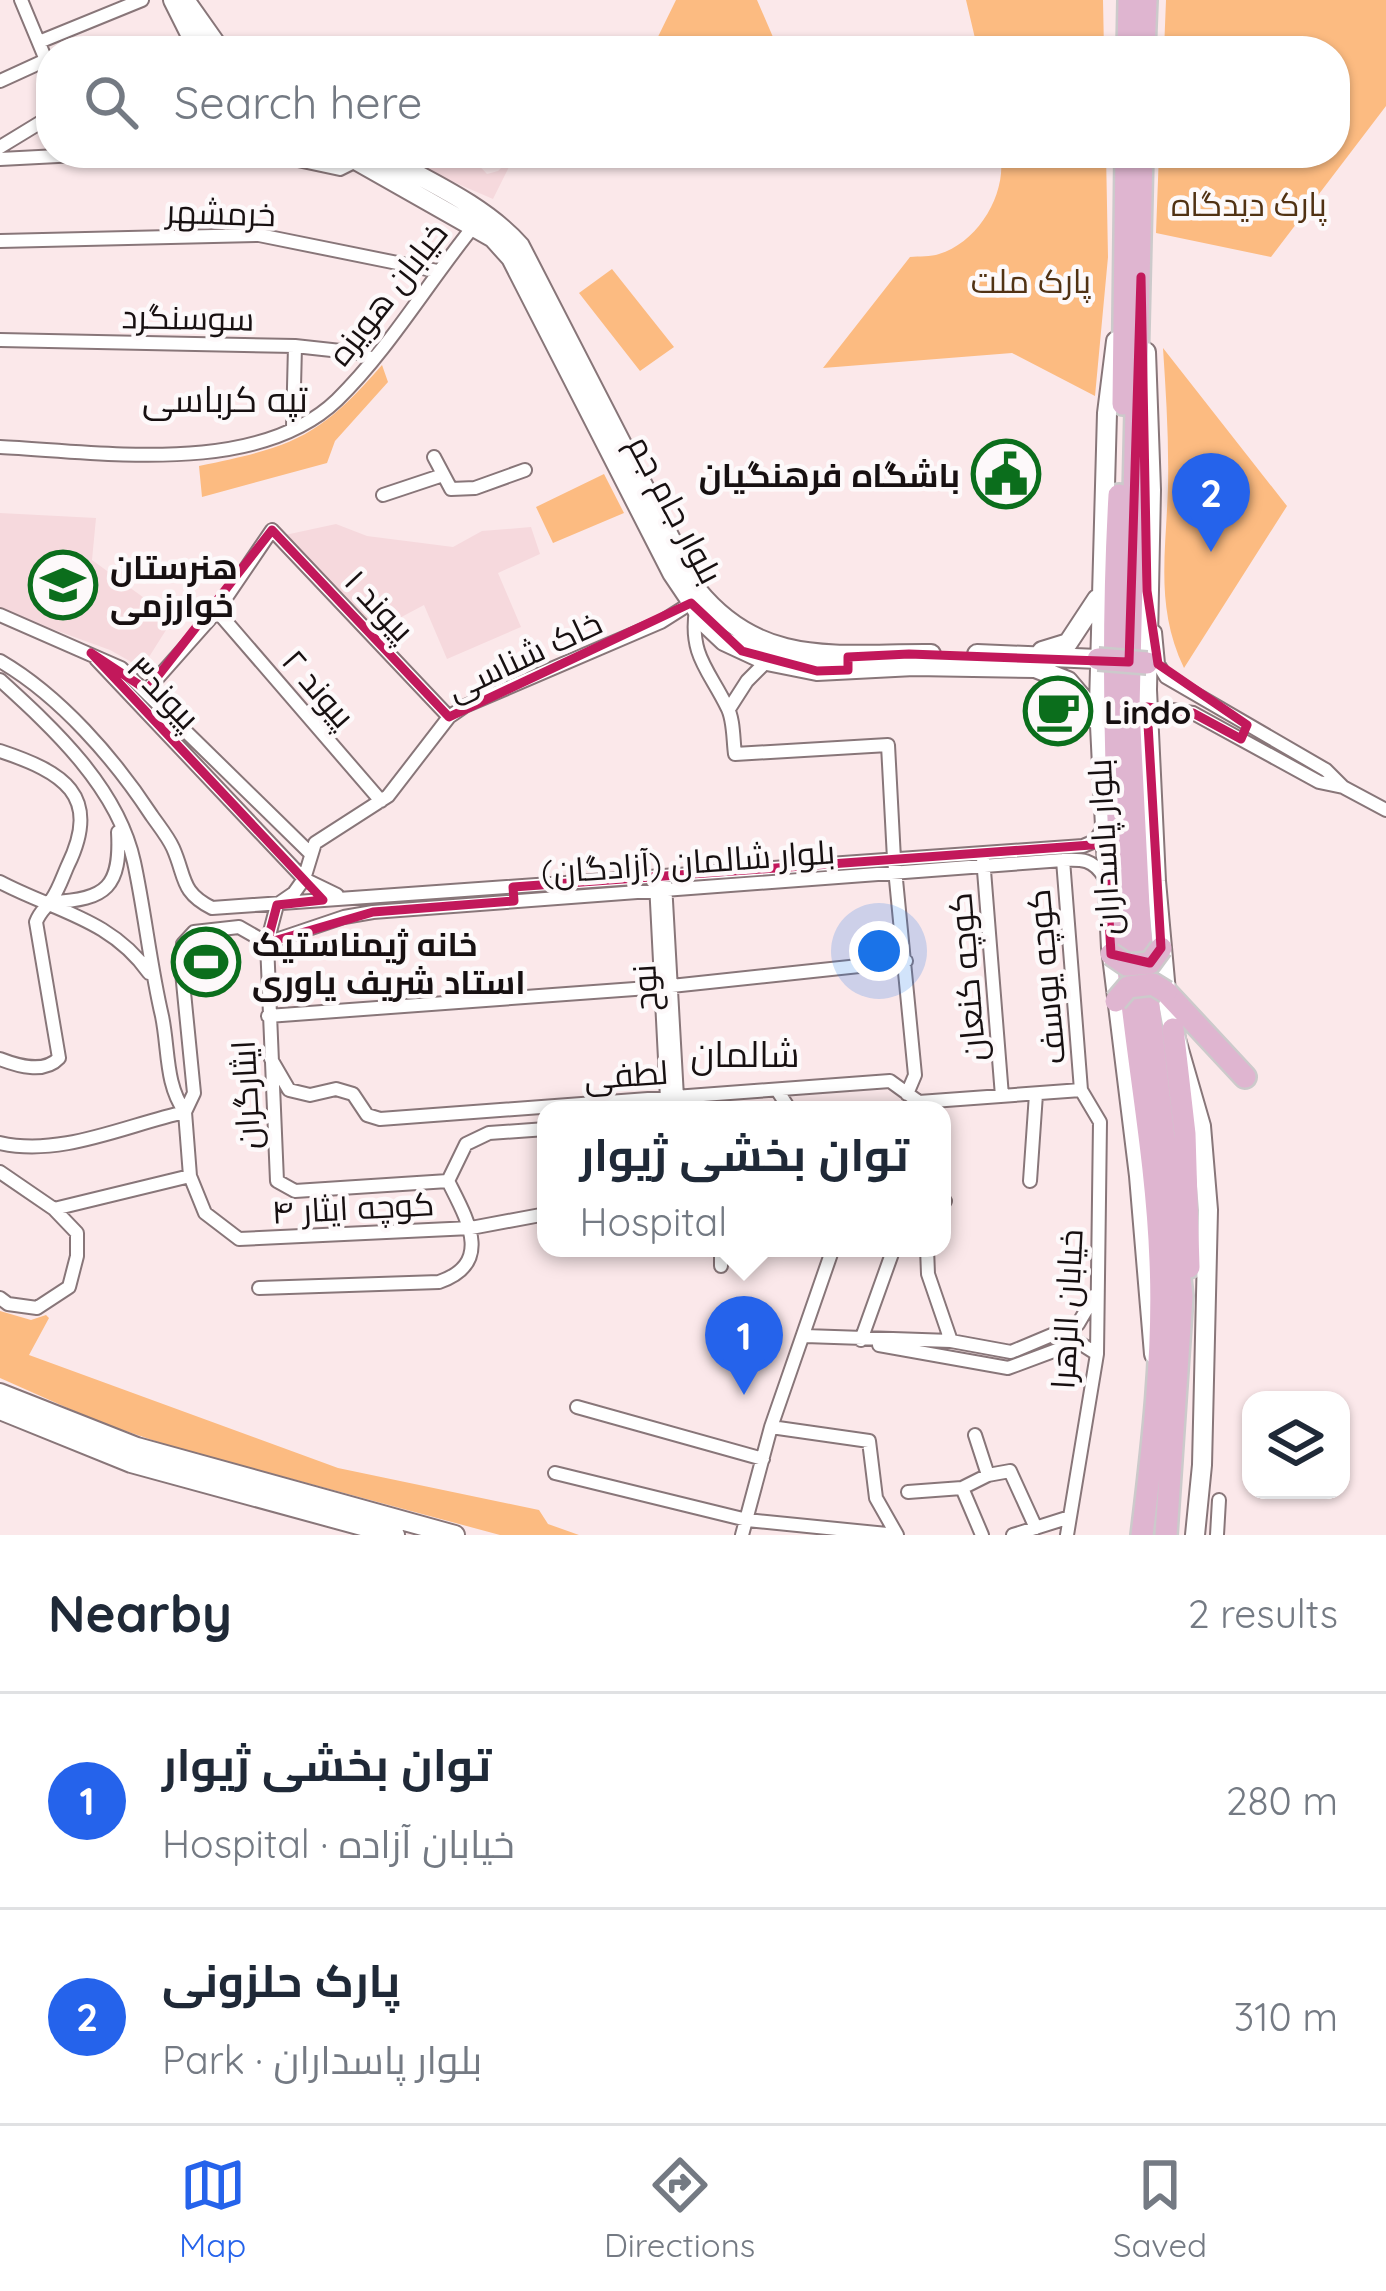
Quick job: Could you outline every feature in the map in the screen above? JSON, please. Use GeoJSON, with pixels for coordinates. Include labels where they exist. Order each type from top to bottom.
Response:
{"type":"FeatureCollection","features":[{"type":"Feature","properties":{"kind":"main road"},"geometry":{"type":"LineString","coordinates":[[173,0],[193,36]]}},
{"type":"Feature","properties":{"kind":"main road"},"geometry":{"type":"LineString","coordinates":[[185,0],[200,36]]}},
{"type":"Feature","properties":{"kind":"main road"},"geometry":{"type":"LineString","coordinates":[[1128,36],[1129,0]]}},
{"type":"Feature","properties":{"kind":"main road"},"geometry":{"type":"LineString","coordinates":[[1145,36],[1146,0]]}},
{"type":"Feature","properties":{"kind":"main road","name":"بلوار جام جم"},"geometry":{"type":"LineString","coordinates":[[368,168],[493,238],[511,258],[641,516],[693,606],[724,641],[767,661],[817,671],[848,663],[1024,655],[1098,659]]}},
{"type":"Feature","properties":{"kind":"main road","name":"بلوار جام جم"},"geometry":{"type":"LineString","coordinates":[[403,168],[484,215],[520,246],[697,590],[726,622],[766,644],[848,663],[1035,668],[1057,674],[1090,706],[1101,749]]}},
{"type":"Feature","properties":{"kind":"main road","name":"بلوار پاسداران"},"geometry":{"type":"LineString","coordinates":[[1127,168],[1133,277],[1132,803],[1142,949],[1182,1296],[1166,1535]]}},
{"type":"Feature","properties":{"kind":"main road","name":"بلوار پاسداران"},"geometry":{"type":"LineString","coordinates":[[1141,168],[1114,709],[1124,928],[1160,1262],[1142,1535]]}},
{"type":"Feature","properties":{"kind":"main road"},"geometry":{"type":"LineString","coordinates":[[1133,277],[1150,413],[1148,714],[1161,948],[1173,1029],[1201,1126],[1208,1210],[1202,1465],[1195,1535]]}},
{"type":"Feature","properties":{"kind":"main road"},"geometry":{"type":"LineString","coordinates":[[1133,277],[1106,413],[1098,659],[1111,954],[1156,1364]]}},
{"type":"Feature","properties":{"kind":"main road"},"geometry":{"type":"LineString","coordinates":[[1024,655],[1068,643],[1100,595]]}},
{"type":"Feature","properties":{"kind":"main road"},"geometry":{"type":"LineString","coordinates":[[1098,659],[1147,663]]}},
{"type":"Feature","properties":{"kind":"main road"},"geometry":{"type":"LineString","coordinates":[[1111,954],[1127,965],[1150,962],[1161,948]]}},
{"type":"Feature","properties":{"kind":"main road"},"geometry":{"type":"LineString","coordinates":[[1116,1001],[1128,987],[1153,984],[1166,992],[1245,1077]]}},
{"type":"Feature","properties":{"kind":"main road"},"geometry":{"type":"LineString","coordinates":[[1173,1029],[1190,1214],[1190,1268],[1182,1296]]}},
{"type":"Feature","properties":{"kind":"main road"},"geometry":{"type":"LineString","coordinates":[[0,1393],[137,1447],[395,1535]]}},
{"type":"Feature","properties":{"kind":"main road"},"geometry":{"type":"LineString","coordinates":[[0,1410],[131,1462],[454,1535]]}},
{"type":"Feature","properties":{"kind":"street"},"geometry":{"type":"LineString","coordinates":[[21,0],[36,36]]}},
{"type":"Feature","properties":{"kind":"street"},"geometry":{"type":"LineString","coordinates":[[54,36],[142,0]]}},
{"type":"Feature","properties":{"kind":"street"},"geometry":{"type":"LineString","coordinates":[[0,82],[36,70]]}},
{"type":"Feature","properties":{"kind":"street"},"geometry":{"type":"LineString","coordinates":[[0,147],[36,125]]}},
{"type":"Feature","properties":{"kind":"street"},"geometry":{"type":"LineString","coordinates":[[0,159],[36,157]]}},
{"type":"Feature","properties":{"kind":"street","name":"خیابان هویزه"},"geometry":{"type":"LineString","coordinates":[[0,447],[159,454],[242,448],[293,428],[337,400],[374,359],[473,227]]}},
{"type":"Feature","properties":{"kind":"street","name":"خرمشهر"},"geometry":{"type":"LineString","coordinates":[[0,241],[259,235],[437,272]]}},
{"type":"Feature","properties":{"kind":"street","name":"سوسنگرد"},"geometry":{"type":"LineString","coordinates":[[0,340],[295,346],[374,359]]}},
{"type":"Feature","properties":{"kind":"street"},"geometry":{"type":"LineString","coordinates":[[293,428],[295,346]]}},
{"type":"Feature","properties":{"kind":"street"},"geometry":{"type":"LineString","coordinates":[[434,457],[451,488],[462,490],[525,470]]}},
{"type":"Feature","properties":{"kind":"street"},"geometry":{"type":"LineString","coordinates":[[383,495],[443,475]]}},
{"type":"Feature","properties":{"kind":"street","name":"پیوند ۱"},"geometry":{"type":"LineString","coordinates":[[217,611],[272,530],[449,717]]}},
{"type":"Feature","properties":{"kind":"street"},"geometry":{"type":"LineString","coordinates":[[1147,591],[1158,664],[1166,677],[1319,782],[1343,787],[1386,810]]}},
{"type":"Feature","properties":{"kind":"street"},"geometry":{"type":"LineString","coordinates":[[693,606],[692,638],[729,709],[735,754],[888,745],[916,1075],[907,1094]]}},
{"type":"Feature","properties":{"kind":"street","name":"خاک شناسی"},"geometry":{"type":"LineString","coordinates":[[309,852],[315,843],[381,801],[449,717],[465,706],[693,606]]}},
{"type":"Feature","properties":{"kind":"street"},"geometry":{"type":"LineString","coordinates":[[147,690],[217,611]]}},
{"type":"Feature","properties":{"kind":"street","name":"پیوند ۲"},"geometry":{"type":"LineString","coordinates":[[217,611],[381,801]]}},
{"type":"Feature","properties":{"kind":"street"},"geometry":{"type":"LineString","coordinates":[[0,615],[91,653]]}},
{"type":"Feature","properties":{"kind":"street","name":"پیوند۳"},"geometry":{"type":"LineString","coordinates":[[91,653],[121,668],[147,690],[309,852]]}},
{"type":"Feature","properties":{"kind":"street","name":"پیوند۳"},"geometry":{"type":"LineString","coordinates":[[91,653],[304,879]]}},
{"type":"Feature","properties":{"kind":"street","name":"بلوار شالمان (آزادگان)"},"geometry":{"type":"LineString","coordinates":[[0,661],[49,698],[121,774],[173,848],[182,879],[194,898],[212,908],[514,894],[983,860],[1063,860]]}},
{"type":"Feature","properties":{"kind":"street"},"geometry":{"type":"LineString","coordinates":[[729,709],[767,661]]}},
{"type":"Feature","properties":{"kind":"street"},"geometry":{"type":"LineString","coordinates":[[0,680],[73,752],[118,818],[134,859],[172,1094],[185,1112]]}},
{"type":"Feature","properties":{"kind":"street"},"geometry":{"type":"LineString","coordinates":[[1148,714],[1165,709],[1193,713],[1244,732]]}},
{"type":"Feature","properties":{"kind":"street"},"geometry":{"type":"LineString","coordinates":[[0,751],[46,770],[80,802],[80,840],[51,902],[38,914],[38,943],[59,1058],[52,1065],[29,1068],[0,1059]]}},
{"type":"Feature","properties":{"kind":"street"},"geometry":{"type":"LineString","coordinates":[[51,902],[82,901],[101,894],[113,880],[120,861],[118,818]]}},
{"type":"Feature","properties":{"kind":"street","name":"بلوار شالمان (آزادگان)"},"geometry":{"type":"LineString","coordinates":[[983,860],[1083,846],[1095,841],[1104,825]]}},
{"type":"Feature","properties":{"kind":"street"},"geometry":{"type":"LineString","coordinates":[[277,905],[304,879],[309,852]]}},
{"type":"Feature","properties":{"kind":"street"},"geometry":{"type":"LineString","coordinates":[[1063,860],[1085,859],[1097,866],[1107,882]]}},
{"type":"Feature","properties":{"kind":"street","name":"کوچه کنعان"},"geometry":{"type":"LineString","coordinates":[[983,860],[1002,1096]]}},
{"type":"Feature","properties":{"kind":"street","name":"کوچه یوسف"},"geometry":{"type":"LineString","coordinates":[[1063,860],[1081,1090]]}},
{"type":"Feature","properties":{"kind":"street"},"geometry":{"type":"LineString","coordinates":[[304,879],[328,894],[350,898]]}},
{"type":"Feature","properties":{"kind":"street"},"geometry":{"type":"LineString","coordinates":[[0,882],[51,902],[132,949],[153,979]]}},
{"type":"Feature","properties":{"kind":"street"},"geometry":{"type":"LineString","coordinates":[[661,883],[672,1098]]}},
{"type":"Feature","properties":{"kind":"street","name":"بلوار شالمان (آزادگان)"},"geometry":{"type":"LineString","coordinates":[[267,943],[344,917],[514,894]]}},
{"type":"Feature","properties":{"kind":"street","name":"ایثارگران"},"geometry":{"type":"LineString","coordinates":[[277,905],[267,943],[277,1181],[295,1191],[448,1181]]}},
{"type":"Feature","properties":{"kind":"street"},"geometry":{"type":"LineString","coordinates":[[0,1143],[79,1141],[185,1112],[194,1093],[183,944],[194,932],[238,927],[267,943]]}},
{"type":"Feature","properties":{"kind":"street"},"geometry":{"type":"LineString","coordinates":[[268,1016],[666,987],[906,961]]}},
{"type":"Feature","properties":{"kind":"street","name":"لطفی"},"geometry":{"type":"LineString","coordinates":[[271,1059],[289,1090],[310,1095],[336,1089],[353,1094],[368,1115],[380,1119],[537,1108]]}},
{"type":"Feature","properties":{"kind":"street","name":"لطفی"},"geometry":{"type":"LineString","coordinates":[[630,1101],[890,1081],[918,1101]]}},
{"type":"Feature","properties":{"kind":"street"},"geometry":{"type":"LineString","coordinates":[[777,1090],[784,1101]]}},
{"type":"Feature","properties":{"kind":"street","name":"لطفی"},"geometry":{"type":"LineString","coordinates":[[933,1101],[1081,1090]]}},
{"type":"Feature","properties":{"kind":"street","name":"خیابان الزهرا"},"geometry":{"type":"LineString","coordinates":[[1067,1535],[1096,1354],[1100,1122],[1081,1090]]}},
{"type":"Feature","properties":{"kind":"street"},"geometry":{"type":"LineString","coordinates":[[1030,1181],[1036,1094]]}},
{"type":"Feature","properties":{"kind":"street","name":"کوچه ایثار ۴"},"geometry":{"type":"LineString","coordinates":[[185,1112],[190,1176],[205,1213],[239,1239],[471,1228],[537,1216]]}},
{"type":"Feature","properties":{"kind":"street"},"geometry":{"type":"LineString","coordinates":[[259,1288],[439,1282],[462,1274],[469,1264],[471,1228],[448,1181],[466,1144],[489,1133],[537,1130]]}},
{"type":"Feature","properties":{"kind":"street"},"geometry":{"type":"LineString","coordinates":[[0,1172],[54,1209],[77,1233],[69,1287],[37,1308],[8,1304],[0,1298]]}},
{"type":"Feature","properties":{"kind":"street"},"geometry":{"type":"LineString","coordinates":[[54,1209],[190,1176]]}},
{"type":"Feature","properties":{"kind":"street"},"geometry":{"type":"LineString","coordinates":[[722,1257],[722,1266]]}},
{"type":"Feature","properties":{"kind":"street"},"geometry":{"type":"LineString","coordinates":[[742,1535],[771,1427],[829,1257]]}},
{"type":"Feature","properties":{"kind":"street"},"geometry":{"type":"LineString","coordinates":[[860,1340],[891,1257]]}},
{"type":"Feature","properties":{"kind":"street"},"geometry":{"type":"LineString","coordinates":[[927,1257],[928,1274],[951,1340]]}},
{"type":"Feature","properties":{"kind":"street"},"geometry":{"type":"LineString","coordinates":[[805,1336],[951,1340],[1011,1352],[1078,1324],[1096,1294]]}},
{"type":"Feature","properties":{"kind":"street"},"geometry":{"type":"LineString","coordinates":[[860,1340],[1008,1368],[1078,1342],[1096,1354]]}},
{"type":"Feature","properties":{"kind":"street"},"geometry":{"type":"LineString","coordinates":[[577,1407],[763,1459]]}},
{"type":"Feature","properties":{"kind":"street"},"geometry":{"type":"LineString","coordinates":[[771,1427],[869,1441],[876,1498],[897,1535]]}},
{"type":"Feature","properties":{"kind":"street"},"geometry":{"type":"LineString","coordinates":[[975,1435],[988,1475]]}},
{"type":"Feature","properties":{"kind":"street"},"geometry":{"type":"LineString","coordinates":[[908,1492],[962,1488],[1010,1471],[1036,1528]]}},
{"type":"Feature","properties":{"kind":"street"},"geometry":{"type":"LineString","coordinates":[[556,1473],[746,1520],[897,1535]]}},
{"type":"Feature","properties":{"kind":"street"},"geometry":{"type":"LineString","coordinates":[[962,1488],[982,1535]]}},
{"type":"Feature","properties":{"kind":"street"},"geometry":{"type":"LineString","coordinates":[[1217,1535],[1219,1500]]}},
{"type":"Feature","properties":{"kind":"street"},"geometry":{"type":"LineString","coordinates":[[1012,1535],[1070,1517]]}},
{"type":"Feature","properties":{"kind":"highlighted area"},"geometry":{"type":"Polygon","coordinates":[[[1141,277],[1147,591],[1158,664],[1247,725],[1241,739],[1193,713],[1147,707],[1161,948],[1150,963],[1111,954],[1105,844],[513,887],[514,901],[373,912],[267,943],[277,905],[323,900],[91,653],[147,690],[272,530],[449,717],[691,603],[742,651],[817,671],[848,670],[848,657],[909,654],[1129,662],[1141,277]]]}},
{"type":"Feature","properties":{"kind":"shaded area"},"geometry":{"type":"Polygon","coordinates":[[[481,168],[487,174],[508,168],[493,199],[428,171],[481,168]]]}},
{"type":"Feature","properties":{"kind":"shaded area","name":"هنرستان خوارزمی"},"geometry":{"type":"Polygon","coordinates":[[[0,513],[96,518],[92,560],[173,619],[142,668],[110,650],[0,610],[0,513]]]}},
{"type":"Feature","properties":{"kind":"shaded area"},"geometry":{"type":"Polygon","coordinates":[[[336,524],[367,536],[453,547],[482,531],[531,527],[540,554],[498,573],[521,627],[447,659],[424,605],[377,630],[302,558],[285,535],[336,524]]]}},
{"type":"Feature","properties":{"kind":"green space"},"geometry":{"type":"Polygon","coordinates":[[[676,0],[757,0],[773,36],[658,36],[676,0]]]}},
{"type":"Feature","properties":{"kind":"green space"},"geometry":{"type":"Polygon","coordinates":[[[966,0],[1103,0],[1104,36],[974,36],[966,0]]]}},
{"type":"Feature","properties":{"kind":"green space","name":"پارک دیدگاه"},"geometry":{"type":"Polygon","coordinates":[[[1166,0],[1386,0],[1386,106],[1350,153],[1350,36],[1165,36],[1166,0]]]}},
{"type":"Feature","properties":{"kind":"green space","name":"پارک ملت"},"geometry":{"type":"Polygon","coordinates":[[[1001,168],[1106,168],[1108,257],[1095,396],[1012,353],[823,368],[910,257],[936,255],[967,239],[988,214],[1001,168]]]}},
{"type":"Feature","properties":{"kind":"green space","name":"پارک دیدگاه"},"geometry":{"type":"Polygon","coordinates":[[[1158,168],[1339,168],[1271,257],[1156,233],[1158,168]]]}},
{"type":"Feature","properties":{"kind":"green space"},"geometry":{"type":"Polygon","coordinates":[[[612,269],[674,347],[640,371],[579,293],[612,269]]]}},
{"type":"Feature","properties":{"kind":"green space"},"geometry":{"type":"Polygon","coordinates":[[[1163,348],[1287,506],[1184,668],[1166,601],[1168,452],[1163,348]]]}},
{"type":"Feature","properties":{"kind":"green space"},"geometry":{"type":"Polygon","coordinates":[[[382,365],[388,382],[335,441],[327,463],[202,497],[199,466],[302,436],[340,409],[382,365]]]}},
{"type":"Feature","properties":{"kind":"green space"},"geometry":{"type":"Polygon","coordinates":[[[604,474],[624,513],[553,543],[536,507],[604,474]]]}},
{"type":"Feature","properties":{"kind":"green space"},"geometry":{"type":"Polygon","coordinates":[[[0,1311],[31,1320],[49,1318],[29,1355],[338,1468],[539,1510],[548,1524],[579,1535],[500,1535],[170,1446],[99,1422],[0,1378],[0,1311]]]}},
{"type":"Feature","properties":{"kind":"place","name":"باشگاه فرهنگیان"},"geometry":{"type":"Point","coordinates":[1006,474]}},
{"type":"Feature","properties":{"kind":"place","name":"پارک حلزونی"},"geometry":{"type":"Point","coordinates":[1211,552]}},
{"type":"Feature","properties":{"kind":"place","name":"هنرستان خوارزمی"},"geometry":{"type":"Point","coordinates":[63,585]}},
{"type":"Feature","properties":{"kind":"place","name":"Lindo"},"geometry":{"type":"Point","coordinates":[1058,711]}},
{"type":"Feature","properties":{"kind":"place","name":"خانه ژیمناستیک استاد شریف یاوری"},"geometry":{"type":"Point","coordinates":[206,962]}},
{"type":"Feature","properties":{"kind":"place","name":"توان بخشی ژیوار"},"geometry":{"type":"Point","coordinates":[744,1395]}},
{"type":"Feature","properties":{"kind":"district","name":"تپه کرباسی"},"geometry":{"type":"Point","coordinates":[225,398]}},
{"type":"Feature","properties":{"kind":"district","name":"شالمان"},"geometry":{"type":"Point","coordinates":[745,1053]}}]}
